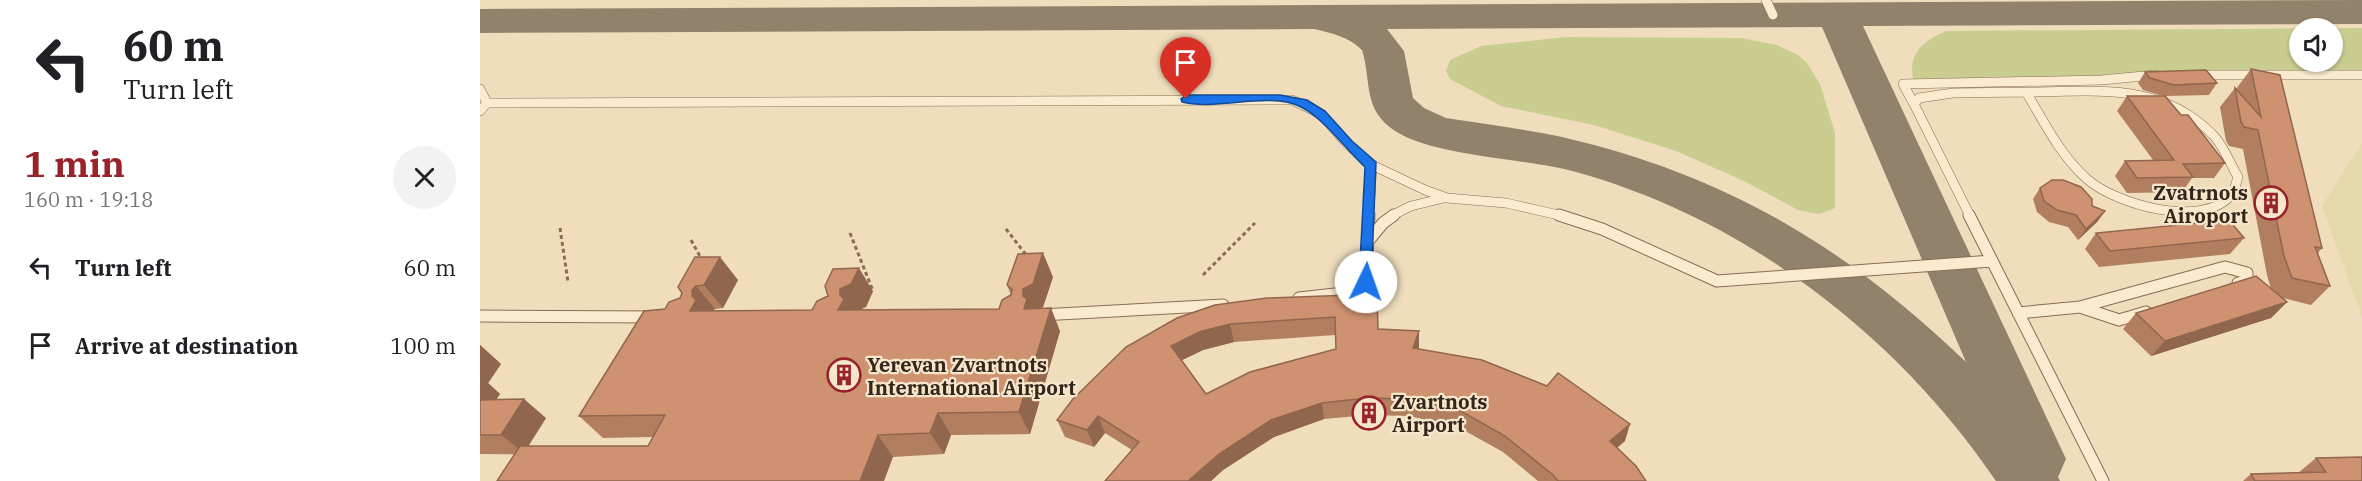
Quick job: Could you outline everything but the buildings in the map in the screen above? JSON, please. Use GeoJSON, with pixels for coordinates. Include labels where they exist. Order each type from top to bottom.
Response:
{"type":"FeatureCollection","features":[{"type":"Feature","properties":{"kind":"lane"},"geometry":{"type":"LineString","coordinates":[[1766,0],[1773,15]]}},
{"type":"Feature","properties":{"kind":"lane"},"geometry":{"type":"LineString","coordinates":[[2103,481],[1903,84],[2101,80],[2166,75]]}},
{"type":"Feature","properties":{"kind":"lane"},"geometry":{"type":"LineString","coordinates":[[2189,75],[2362,75]]}},
{"type":"Feature","properties":{"kind":"lane"},"geometry":{"type":"LineString","coordinates":[[480,89],[483,107],[1292,100],[1312,107],[1372,165],[1447,198]]}},
{"type":"Feature","properties":{"kind":"lane"},"geometry":{"type":"LineString","coordinates":[[1914,104],[1919,99],[1953,93],[2124,92],[2154,97],[2184,110],[2214,135],[2238,177],[2232,194],[2215,208],[2184,213],[2136,204],[2099,189],[2073,165],[2026,93]]}},
{"type":"Feature","properties":{"kind":"lane"},"geometry":{"type":"LineString","coordinates":[[1283,299],[1340,294],[1362,288],[1366,282],[1372,165]]}},
{"type":"Feature","properties":{"kind":"lane"},"geometry":{"type":"LineString","coordinates":[[1369,242],[1383,221],[1423,201],[1447,198],[1506,202],[1557,214],[1602,230],[1717,281],[1992,261]]}},
{"type":"Feature","properties":{"kind":"lane"},"geometry":{"type":"LineString","coordinates":[[2018,313],[2080,307],[2225,267],[2247,273],[2247,281],[2226,287]]}},
{"type":"Feature","properties":{"kind":"lane"},"geometry":{"type":"LineString","coordinates":[[1040,315],[1169,310],[1238,303]]}},
{"type":"Feature","properties":{"kind":"lane"},"geometry":{"type":"LineString","coordinates":[[2080,307],[2119,320],[2162,307]]}},
{"type":"Feature","properties":{"kind":"lane"},"geometry":{"type":"LineString","coordinates":[[480,316],[662,317]]}},
{"type":"Feature","properties":{"kind":"path"},"geometry":{"type":"LineString","coordinates":[[1203,275],[1255,222]]}},
{"type":"Feature","properties":{"kind":"path"},"geometry":{"type":"LineString","coordinates":[[560,228],[568,282]]}},
{"type":"Feature","properties":{"kind":"path"},"geometry":{"type":"LineString","coordinates":[[1006,230],[1028,258]]}},
{"type":"Feature","properties":{"kind":"path"},"geometry":{"type":"LineString","coordinates":[[850,233],[873,291]]}},
{"type":"Feature","properties":{"kind":"path"},"geometry":{"type":"LineString","coordinates":[[691,240],[708,270]]}},
{"type":"Feature","properties":{"kind":"shaded area"},"geometry":{"type":"Polygon","coordinates":[[[2362,143],[2362,317],[2322,206],[2362,143]]]}},
{"type":"Feature","properties":{"kind":"green space"},"geometry":{"type":"Polygon","coordinates":[[[2289,28],[2289,72],[2343,72],[2343,28],[2362,28],[2362,72],[1913,79],[1913,62],[1919,49],[1946,31],[2289,28]]]}},
{"type":"Feature","properties":{"kind":"green space"},"geometry":{"type":"Polygon","coordinates":[[[1565,37],[1741,38],[1777,45],[1798,55],[1807,63],[1820,84],[1835,133],[1835,208],[1819,214],[1798,210],[1744,181],[1676,151],[1594,125],[1501,106],[1450,79],[1446,71],[1450,60],[1481,46],[1565,37]]]}},
{"type":"Feature","properties":{"kind":"taxiway"},"geometry":{"type":"LineString","coordinates":[[1837,15],[2362,12]]}},
{"type":"Feature","properties":{"kind":"taxiway"},"geometry":{"type":"LineString","coordinates":[[480,21],[1837,15]]}},
{"type":"Feature","properties":{"kind":"taxiway"},"geometry":{"type":"LineString","coordinates":[[1837,15],[2037,459]]}},
{"type":"Feature","properties":{"kind":"taxiway"},"geometry":{"type":"LineString","coordinates":[[1326,20],[1355,28],[1378,43],[1386,61],[1388,87],[1393,102],[1402,114],[1429,129],[1580,157],[1624,171],[1673,188],[1722,209],[1790,248],[1857,297],[1921,353],[1979,414],[2030,481]]}},
{"type":"Feature","properties":{"kind":"place","name":"Zvatrnots Airoport"},"geometry":{"type":"Point","coordinates":[2271,203]}},
{"type":"Feature","properties":{"kind":"place","name":"Yerevan Zvartnots International Airport"},"geometry":{"type":"Point","coordinates":[844,375]}},
{"type":"Feature","properties":{"kind":"place","name":"Zvartnots Airport"},"geometry":{"type":"Point","coordinates":[1369,413]}},
{"type":"Feature","properties":{"kind":"route"},"geometry":{"type":"LineString","coordinates":[[1186,99],[1280,99],[1303,103],[1321,114],[1347,144],[1372,165],[1366,282]]}}]}
